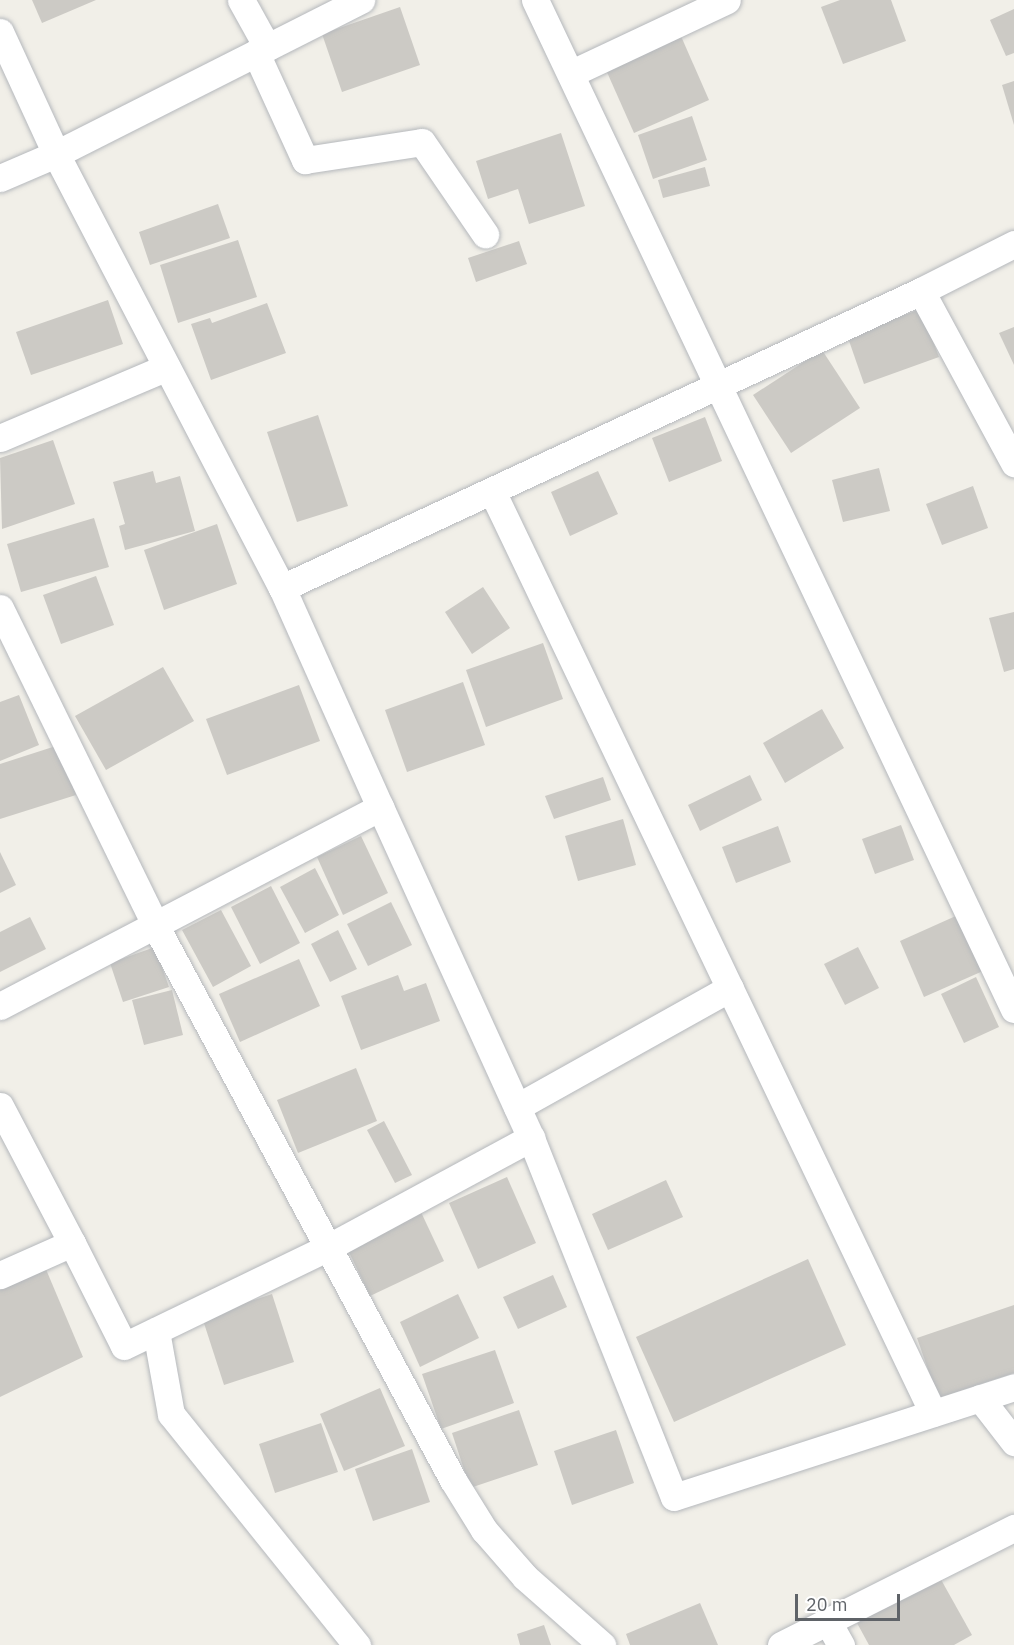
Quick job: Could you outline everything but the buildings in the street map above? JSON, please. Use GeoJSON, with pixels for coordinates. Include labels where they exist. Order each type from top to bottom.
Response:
{"type":"FeatureCollection","features":[{"type":"Feature","properties":{"kind":"street"},"geometry":{"type":"LineString","coordinates":[[241,0],[305,160],[423,142],[484,234]]}},
{"type":"Feature","properties":{"kind":"street"},"geometry":{"type":"LineString","coordinates":[[0,178],[56,154],[361,0]]}},
{"type":"Feature","properties":{"kind":"street"},"geometry":{"type":"LineString","coordinates":[[535,0],[572,73],[1014,1009]]}},
{"type":"Feature","properties":{"kind":"street"},"geometry":{"type":"LineString","coordinates":[[572,73],[727,0]]}},
{"type":"Feature","properties":{"kind":"street"},"geometry":{"type":"LineString","coordinates":[[0,32],[56,154],[282,588],[531,1138],[674,1497],[1014,1387]]}},
{"type":"Feature","properties":{"kind":"street"},"geometry":{"type":"LineString","coordinates":[[282,588],[921,291],[1014,244]]}},
{"type":"Feature","properties":{"kind":"street"},"geometry":{"type":"LineString","coordinates":[[921,291],[1014,463]]}},
{"type":"Feature","properties":{"kind":"street"},"geometry":{"type":"LineString","coordinates":[[0,438],[167,367]]}},
{"type":"Feature","properties":{"kind":"street"},"geometry":{"type":"LineString","coordinates":[[492,491],[933,1413]]}},
{"type":"Feature","properties":{"kind":"street"},"geometry":{"type":"LineString","coordinates":[[0,608],[154,925],[453,1480],[484,1530],[525,1577],[602,1645]]}},
{"type":"Feature","properties":{"kind":"street"},"geometry":{"type":"LineString","coordinates":[[0,1006],[380,807]]}},
{"type":"Feature","properties":{"kind":"street"},"geometry":{"type":"LineString","coordinates":[[517,1107],[730,988]]}},
{"type":"Feature","properties":{"kind":"street"},"geometry":{"type":"LineString","coordinates":[[0,1106],[124,1346],[329,1247],[531,1138]]}},
{"type":"Feature","properties":{"kind":"street"},"geometry":{"type":"LineString","coordinates":[[0,1275],[72,1243]]}},
{"type":"Feature","properties":{"kind":"street"},"geometry":{"type":"LineString","coordinates":[[156,1331],[171,1414],[357,1645]]}},
{"type":"Feature","properties":{"kind":"street"},"geometry":{"type":"LineString","coordinates":[[980,1398],[1014,1442]]}},
{"type":"Feature","properties":{"kind":"street"},"geometry":{"type":"LineString","coordinates":[[781,1645],[1014,1528]]}},
{"type":"Feature","properties":{"kind":"street"},"geometry":{"type":"LineString","coordinates":[[827,1620],[842,1645]]}}]}
